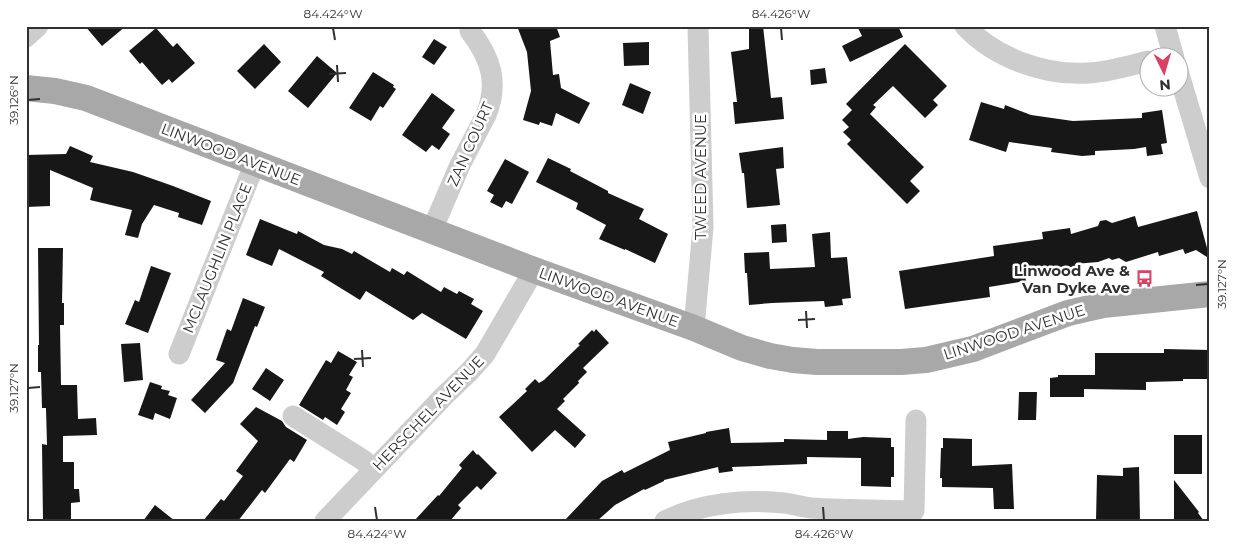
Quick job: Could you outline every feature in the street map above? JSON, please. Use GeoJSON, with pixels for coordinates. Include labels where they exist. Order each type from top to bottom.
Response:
{"type":"FeatureCollection","features":[{"type":"Feature","properties":{"kind":"main road","name":"LINWOOD AVENUE"},"geometry":{"type":"LineString","coordinates":[[26,88],[55,91],[86,98],[534,270],[694,328],[742,348],[770,356],[817,362],[901,362],[926,360],[973,349],[1068,312],[1103,305],[1210,294]]}},
{"type":"Feature","properties":{"kind":"street"},"geometry":{"type":"LineString","coordinates":[[26,37],[38,26]]}},
{"type":"Feature","properties":{"kind":"street","name":"TWEED AVENUE"},"geometry":{"type":"LineString","coordinates":[[694,328],[702,228],[698,26]]}},
{"type":"Feature","properties":{"kind":"street"},"geometry":{"type":"LineString","coordinates":[[965,26],[990,46],[1009,57],[1031,66],[1054,72],[1086,73],[1110,71],[1138,64]]}},
{"type":"Feature","properties":{"kind":"street"},"geometry":{"type":"LineString","coordinates":[[1165,26],[1170,48]]}},
{"type":"Feature","properties":{"kind":"street","name":"ZAN COURT"},"geometry":{"type":"LineString","coordinates":[[432,230],[460,164],[489,108],[492,92],[492,75],[488,59],[481,44],[470,31]]}},
{"type":"Feature","properties":{"kind":"street"},"geometry":{"type":"LineString","coordinates":[[1184,98],[1210,178]]}},
{"type":"Feature","properties":{"kind":"street","name":"MCLAUGHLIN PLACE"},"geometry":{"type":"LineString","coordinates":[[178,354],[255,163]]}},
{"type":"Feature","properties":{"kind":"street","name":"HERSCHEL AVENUE"},"geometry":{"type":"LineString","coordinates":[[325,521],[485,354],[534,270]]}},
{"type":"Feature","properties":{"kind":"street"},"geometry":{"type":"LineString","coordinates":[[293,416],[364,460],[374,469]]}},
{"type":"Feature","properties":{"kind":"street"},"geometry":{"type":"LineString","coordinates":[[665,521],[698,509],[722,504],[754,501],[786,503],[809,508],[914,511],[916,420]]}},
{"type":"Feature","properties":{"kind":"building"},"geometry":{"type":"Polygon","coordinates":[[[85,26],[126,26],[102,46],[85,26]]]}},
{"type":"Feature","properties":{"kind":"building"},"geometry":{"type":"Polygon","coordinates":[[[517,26],[556,26],[560,37],[550,41],[553,75],[559,74],[561,88],[590,103],[579,124],[556,113],[552,126],[540,122],[539,125],[523,120],[531,91],[527,52],[517,26]]]}},
{"type":"Feature","properties":{"kind":"building"},"geometry":{"type":"Polygon","coordinates":[[[749,26],[763,26],[771,98],[782,97],[784,119],[735,124],[733,102],[737,102],[731,52],[749,49],[749,26]]]}},
{"type":"Feature","properties":{"kind":"building"},"geometry":{"type":"Polygon","coordinates":[[[857,26],[898,26],[903,37],[850,62],[842,46],[862,36],[857,26]]]}},
{"type":"Feature","properties":{"kind":"building"},"geometry":{"type":"Polygon","coordinates":[[[156,28],[173,47],[177,43],[195,63],[172,83],[169,79],[162,85],[142,62],[140,64],[129,51],[156,28]]]}},
{"type":"Feature","properties":{"kind":"building"},"geometry":{"type":"Polygon","coordinates":[[[434,39],[447,47],[434,65],[422,57],[434,39]]]}},
{"type":"Feature","properties":{"kind":"building"},"geometry":{"type":"Polygon","coordinates":[[[649,42],[649,65],[624,66],[623,43],[649,42]]]}},
{"type":"Feature","properties":{"kind":"building"},"geometry":{"type":"Polygon","coordinates":[[[264,44],[281,62],[255,89],[237,71],[264,44]]]}},
{"type":"Feature","properties":{"kind":"building"},"geometry":{"type":"Polygon","coordinates":[[[905,44],[947,86],[933,100],[938,105],[925,118],[893,86],[873,105],[876,107],[870,114],[924,167],[910,181],[920,191],[907,204],[847,144],[851,140],[843,132],[849,127],[842,120],[852,110],[846,104],[905,44]]]}},
{"type":"Feature","properties":{"kind":"building"},"geometry":{"type":"Polygon","coordinates":[[[317,56],[337,73],[308,108],[288,91],[317,56]]]}},
{"type":"Feature","properties":{"kind":"building"},"geometry":{"type":"Polygon","coordinates":[[[825,68],[827,83],[811,85],[810,70],[825,68]]]}},
{"type":"Feature","properties":{"kind":"building"},"geometry":{"type":"Polygon","coordinates":[[[373,72],[394,85],[393,87],[396,89],[383,108],[380,106],[371,121],[349,108],[373,72]]]}},
{"type":"Feature","properties":{"kind":"building"},"geometry":{"type":"Polygon","coordinates":[[[630,83],[651,92],[643,114],[622,105],[630,83]]]}},
{"type":"Feature","properties":{"kind":"building"},"geometry":{"type":"Polygon","coordinates":[[[432,93],[455,110],[442,128],[450,134],[439,150],[432,145],[426,152],[402,135],[432,93]]]}},
{"type":"Feature","properties":{"kind":"building"},"geometry":{"type":"Polygon","coordinates":[[[981,102],[1004,109],[1005,105],[1031,115],[1073,121],[1142,118],[1142,113],[1162,110],[1167,143],[1161,144],[1163,154],[1147,156],[1146,147],[1095,151],[1095,155],[1082,156],[1051,152],[1052,148],[1009,142],[1006,152],[969,140],[981,102]]]}},
{"type":"Feature","properties":{"kind":"building"},"geometry":{"type":"Polygon","coordinates":[[[70,146],[93,156],[90,162],[133,172],[211,201],[202,225],[178,217],[179,213],[154,205],[142,224],[138,238],[125,235],[132,210],[90,200],[93,188],[50,170],[50,206],[26,207],[26,155],[66,154],[70,146]]]}},
{"type":"Feature","properties":{"kind":"building"},"geometry":{"type":"Polygon","coordinates":[[[783,147],[784,168],[776,169],[780,205],[747,208],[744,173],[742,173],[739,153],[783,147]]]}},
{"type":"Feature","properties":{"kind":"building"},"geometry":{"type":"Polygon","coordinates":[[[548,158],[571,169],[570,171],[608,191],[608,193],[644,209],[639,219],[668,234],[655,263],[599,239],[606,225],[576,209],[578,203],[536,182],[548,158]]]}},
{"type":"Feature","properties":{"kind":"building"},"geometry":{"type":"Polygon","coordinates":[[[505,159],[529,172],[512,204],[506,201],[502,208],[490,202],[494,195],[487,191],[505,159]]]}},
{"type":"Feature","properties":{"kind":"building"},"geometry":{"type":"Polygon","coordinates":[[[1197,211],[1210,259],[1196,250],[1185,254],[1183,249],[1159,256],[1158,252],[1126,262],[1119,258],[1112,260],[1109,258],[1098,262],[1075,264],[1076,267],[1025,275],[1026,281],[989,287],[990,297],[905,309],[899,271],[994,256],[993,246],[1043,239],[1042,232],[1070,228],[1071,234],[1098,226],[1100,221],[1106,220],[1112,223],[1135,216],[1138,227],[1197,211]]]}},
{"type":"Feature","properties":{"kind":"building"},"geometry":{"type":"Polygon","coordinates":[[[260,219],[297,234],[298,231],[324,245],[342,249],[352,254],[354,251],[390,272],[392,268],[404,275],[407,271],[441,292],[444,287],[457,294],[459,291],[474,299],[471,304],[483,311],[466,339],[422,313],[413,320],[366,291],[360,300],[321,276],[324,272],[279,249],[272,266],[246,255],[260,219]]]}},
{"type":"Feature","properties":{"kind":"building"},"geometry":{"type":"Polygon","coordinates":[[[786,224],[787,242],[772,243],[771,225],[786,224]]]}},
{"type":"Feature","properties":{"kind":"building"},"geometry":{"type":"Polygon","coordinates":[[[830,232],[831,258],[847,257],[851,298],[842,299],[843,305],[825,307],[824,301],[749,305],[744,253],[769,252],[770,269],[815,267],[812,234],[830,232]]]}},
{"type":"Feature","properties":{"kind":"building"},"geometry":{"type":"Polygon","coordinates":[[[38,248],[63,248],[62,303],[64,303],[64,325],[60,325],[61,385],[77,385],[78,419],[96,418],[97,435],[63,436],[63,462],[74,462],[74,489],[79,489],[80,502],[71,503],[71,521],[43,521],[42,444],[47,445],[46,408],[42,408],[41,372],[38,372],[38,248]]]}},
{"type":"Feature","properties":{"kind":"building"},"geometry":{"type":"Polygon","coordinates":[[[151,266],[171,273],[148,333],[125,324],[135,300],[139,302],[151,266]]]}},
{"type":"Feature","properties":{"kind":"building"},"geometry":{"type":"Polygon","coordinates":[[[243,298],[265,307],[257,327],[255,326],[233,383],[205,413],[191,400],[225,363],[216,360],[227,329],[231,331],[243,298]]]}},
{"type":"Feature","properties":{"kind":"building"},"geometry":{"type":"Polygon","coordinates":[[[596,329],[609,343],[583,368],[587,372],[563,399],[565,401],[557,409],[586,435],[575,448],[555,430],[532,452],[499,417],[527,391],[525,389],[535,379],[539,383],[544,380],[580,345],[578,344],[592,330],[594,332],[596,329]]]}},
{"type":"Feature","properties":{"kind":"building"},"geometry":{"type":"Polygon","coordinates":[[[140,343],[143,380],[124,382],[121,344],[140,343]]]}},
{"type":"Feature","properties":{"kind":"building"},"geometry":{"type":"Polygon","coordinates":[[[1164,349],[1210,350],[1210,379],[1146,382],[1146,390],[1084,389],[1084,397],[1050,397],[1050,378],[1058,377],[1058,375],[1095,375],[1095,353],[1164,353],[1164,349]]]}},
{"type":"Feature","properties":{"kind":"building"},"geometry":{"type":"Polygon","coordinates":[[[338,351],[357,362],[349,375],[353,377],[346,390],[351,393],[341,409],[345,412],[337,425],[325,417],[323,420],[299,405],[326,360],[331,363],[338,351]]]}},
{"type":"Feature","properties":{"kind":"building"},"geometry":{"type":"Polygon","coordinates":[[[266,368],[284,380],[270,401],[252,389],[266,368]]]}},
{"type":"Feature","properties":{"kind":"building"},"geometry":{"type":"Polygon","coordinates":[[[150,382],[162,386],[161,389],[170,391],[168,395],[177,398],[170,419],[155,413],[153,420],[138,415],[150,382]]]}},
{"type":"Feature","properties":{"kind":"building"},"geometry":{"type":"Polygon","coordinates":[[[1019,392],[1037,392],[1036,420],[1018,420],[1019,392]]]}},
{"type":"Feature","properties":{"kind":"building"},"geometry":{"type":"Polygon","coordinates":[[[256,407],[282,421],[286,427],[307,440],[294,462],[290,459],[265,493],[262,490],[238,521],[203,521],[221,499],[224,501],[243,476],[236,471],[258,441],[240,424],[256,407]]]}},
{"type":"Feature","properties":{"kind":"building"},"geometry":{"type":"Polygon","coordinates":[[[729,428],[731,443],[784,442],[784,439],[827,440],[827,431],[848,431],[848,439],[863,437],[891,438],[891,447],[894,447],[894,477],[891,477],[891,487],[861,486],[861,458],[807,457],[807,464],[732,467],[733,471],[719,473],[718,467],[664,480],[615,505],[597,521],[564,521],[602,481],[622,470],[624,473],[670,450],[668,442],[729,428]]]}},
{"type":"Feature","properties":{"kind":"building"},"geometry":{"type":"Polygon","coordinates":[[[1174,435],[1202,435],[1202,474],[1174,474],[1174,435]]]}},
{"type":"Feature","properties":{"kind":"building"},"geometry":{"type":"Polygon","coordinates":[[[943,438],[972,439],[972,466],[1012,464],[1014,509],[994,509],[993,488],[942,487],[942,478],[940,478],[943,438]]]}},
{"type":"Feature","properties":{"kind":"building"},"geometry":{"type":"Polygon","coordinates":[[[473,450],[497,473],[481,490],[477,486],[458,505],[461,508],[450,521],[414,521],[439,496],[462,468],[459,465],[473,450]]]}},
{"type":"Feature","properties":{"kind":"building"},"geometry":{"type":"Polygon","coordinates":[[[1139,467],[1140,521],[1096,521],[1097,475],[1123,476],[1123,468],[1139,467]]]}},
{"type":"Feature","properties":{"kind":"building"},"geometry":{"type":"Polygon","coordinates":[[[1174,480],[1199,512],[1204,521],[1174,521],[1174,480]]]}},
{"type":"Feature","properties":{"kind":"building"},"geometry":{"type":"Polygon","coordinates":[[[155,505],[175,521],[143,521],[155,505]]]}},
{"type":"Feature","properties":{"kind":"place","name":"Linwood Ave & Van Dyke Ave"},"geometry":{"type":"Point","coordinates":[1144,279]}}]}
